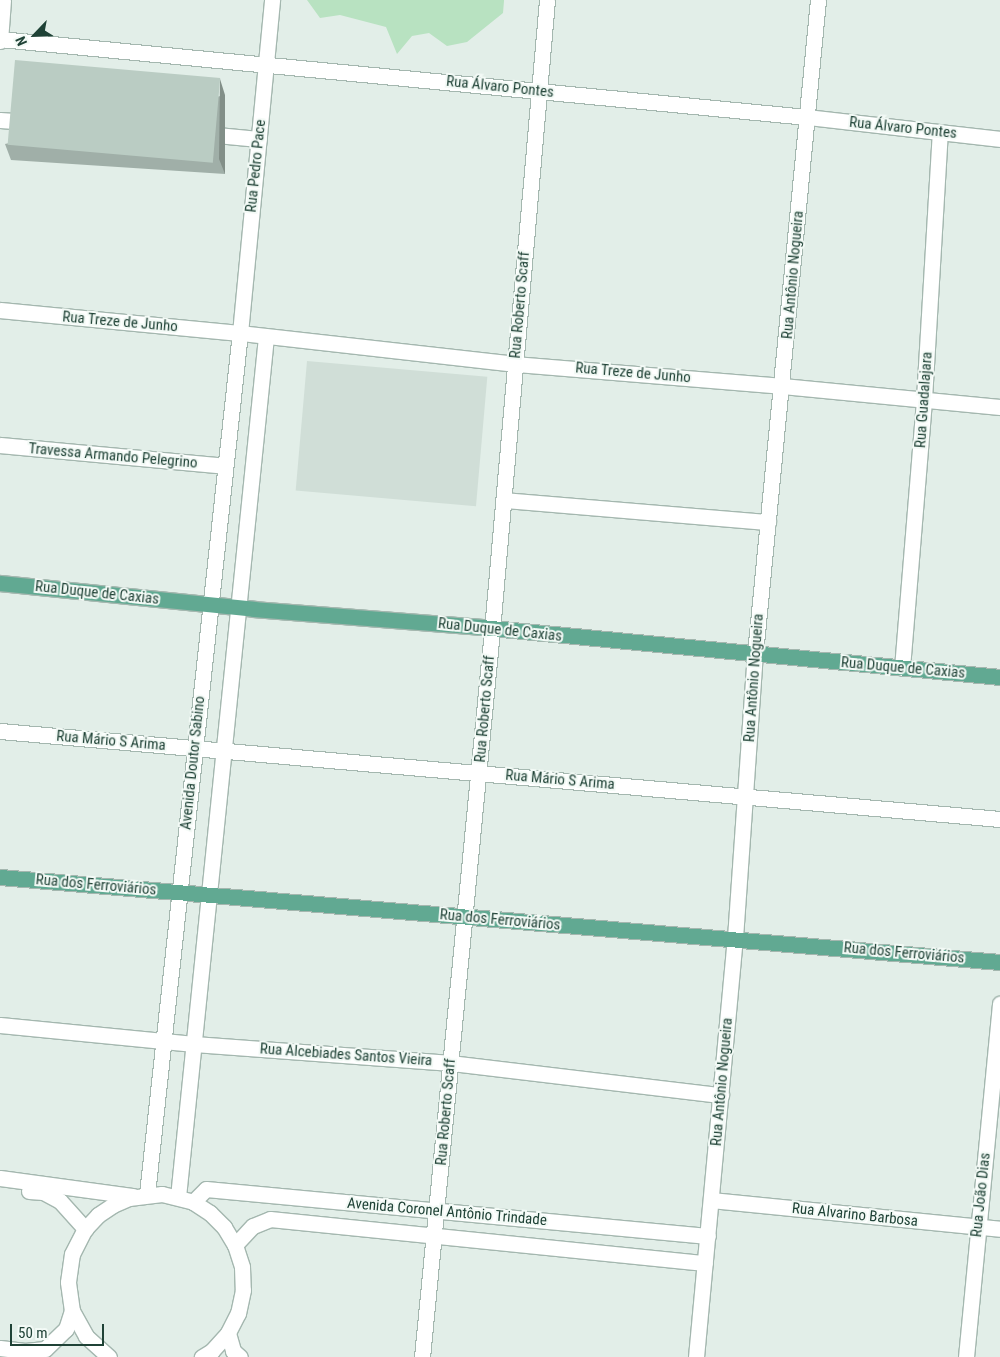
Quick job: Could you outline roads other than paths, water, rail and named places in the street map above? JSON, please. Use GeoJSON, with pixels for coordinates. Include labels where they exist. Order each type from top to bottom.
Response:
{"type":"FeatureCollection","features":[{"type":"Feature","properties":{"kind":"main road","name":"Rua Duque de Caxias"},"geometry":{"type":"LineString","coordinates":[[0,583],[238,608],[1000,677]]}},
{"type":"Feature","properties":{"kind":"main road","name":"Rua dos Ferroviários"},"geometry":{"type":"LineString","coordinates":[[0,877],[1000,962]]}},
{"type":"Feature","properties":{"kind":"street"},"geometry":{"type":"LineString","coordinates":[[0,39],[3,0]]}},
{"type":"Feature","properties":{"kind":"street","name":"Rua Pedro Pace"},"geometry":{"type":"LineString","coordinates":[[240,333],[272,0]]}},
{"type":"Feature","properties":{"kind":"street","name":"Rua Roberto Scaff"},"geometry":{"type":"LineString","coordinates":[[422,1357],[504,500],[547,0]]}},
{"type":"Feature","properties":{"kind":"street","name":"Rua Antônio Nogueira"},"geometry":{"type":"LineString","coordinates":[[696,1357],[735,938],[755,654],[818,0]]}},
{"type":"Feature","properties":{"kind":"street","name":"Rua Álvaro Pontes"},"geometry":{"type":"LineString","coordinates":[[0,39],[807,117],[1000,139]]}},
{"type":"Feature","properties":{"kind":"street"},"geometry":{"type":"LineString","coordinates":[[0,120],[48,123]]}},
{"type":"Feature","properties":{"kind":"street","name":"Rua Guadalajara"},"geometry":{"type":"LineString","coordinates":[[902,668],[924,399],[940,132]]}},
{"type":"Feature","properties":{"kind":"street"},"geometry":{"type":"LineString","coordinates":[[195,133],[259,139]]}},
{"type":"Feature","properties":{"kind":"street","name":"Rua Treze de Junho"},"geometry":{"type":"LineString","coordinates":[[0,310],[240,333],[515,364],[1000,406]]}},
{"type":"Feature","properties":{"kind":"street","name":"Avenida Doutor Sabino"},"geometry":{"type":"LineString","coordinates":[[142,1195],[164,1040],[240,333]]}},
{"type":"Feature","properties":{"kind":"street","name":"Avenida Doutor Sabino"},"geometry":{"type":"LineString","coordinates":[[178,1196],[266,336]]}},
{"type":"Feature","properties":{"kind":"street","name":"Travessa Armando Pelegrino"},"geometry":{"type":"LineString","coordinates":[[0,445],[225,466]]}},
{"type":"Feature","properties":{"kind":"street"},"geometry":{"type":"LineString","coordinates":[[504,500],[768,522]]}},
{"type":"Feature","properties":{"kind":"street","name":"Rua Mário S Arima"},"geometry":{"type":"LineString","coordinates":[[0,731],[1000,819]]}},
{"type":"Feature","properties":{"kind":"street","name":"Rua João Dias"},"geometry":{"type":"LineString","coordinates":[[966,1357],[1000,1004]]}},
{"type":"Feature","properties":{"kind":"street","name":"Rua Alcebiades Santos Vieira"},"geometry":{"type":"LineString","coordinates":[[0,1025],[194,1044],[451,1063],[721,1094]]}},
{"type":"Feature","properties":{"kind":"street"},"geometry":{"type":"LineString","coordinates":[[0,1178],[142,1195],[178,1196],[193,1202],[210,1213],[224,1227],[235,1245],[242,1267],[243,1290],[238,1313],[228,1333],[212,1350],[202,1357]]}},
{"type":"Feature","properties":{"kind":"street"},"geometry":{"type":"LineString","coordinates":[[0,1188],[43,1192],[60,1201],[85,1229]]}},
{"type":"Feature","properties":{"kind":"street","name":"Avenida Coronel Antônio Trindade"},"geometry":{"type":"LineString","coordinates":[[193,1202],[206,1189],[708,1236]]}},
{"type":"Feature","properties":{"kind":"street"},"geometry":{"type":"LineString","coordinates":[[109,1357],[86,1336],[72,1311],[68,1282],[72,1254],[85,1229],[98,1215],[112,1205],[142,1195]]}},
{"type":"Feature","properties":{"kind":"street","name":"Rua Alvarino Barbosa"},"geometry":{"type":"LineString","coordinates":[[711,1200],[1000,1229]]}},
{"type":"Feature","properties":{"kind":"street","name":"Avenida Coronel Antônio Trindade"},"geometry":{"type":"LineString","coordinates":[[235,1245],[253,1226],[270,1219],[705,1263]]}},
{"type":"Feature","properties":{"kind":"street"},"geometry":{"type":"LineString","coordinates":[[0,1348],[25,1350],[45,1348],[66,1330],[72,1311]]}},
{"type":"Feature","properties":{"kind":"street"},"geometry":{"type":"LineString","coordinates":[[228,1333],[233,1351],[240,1357]]}}]}
